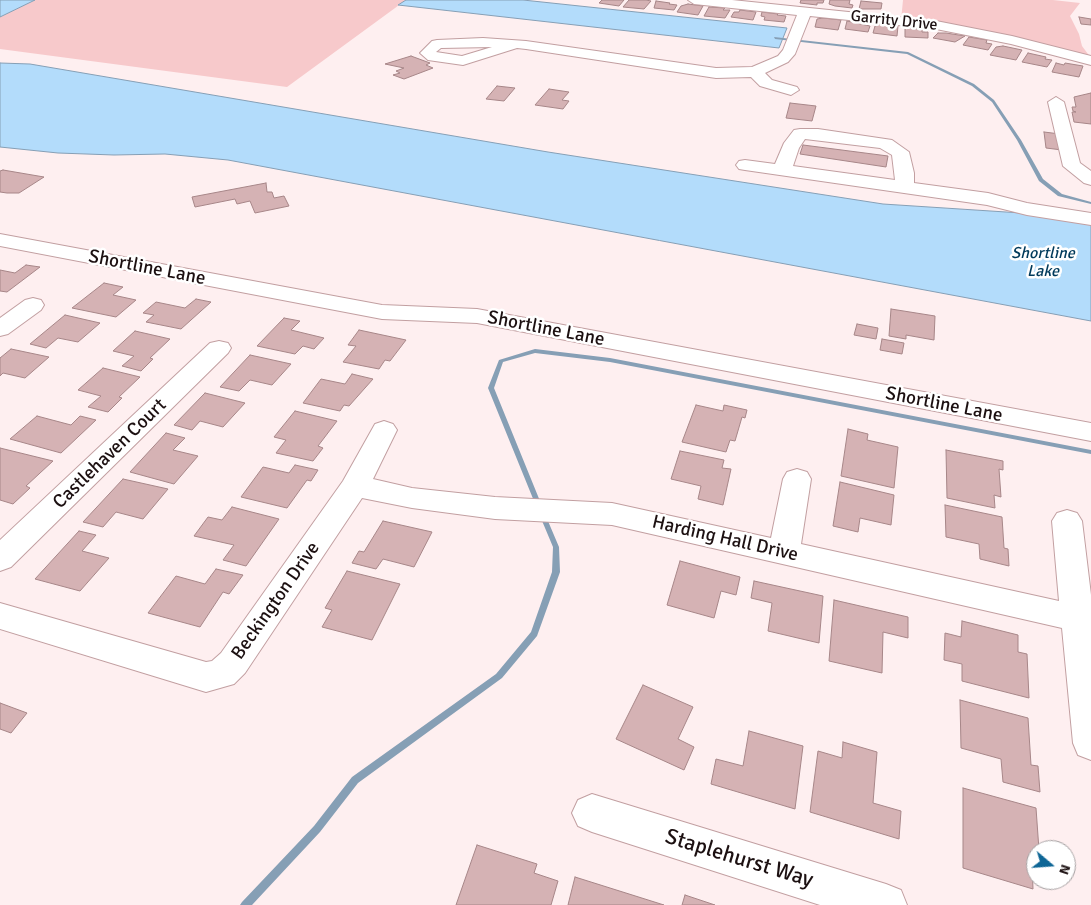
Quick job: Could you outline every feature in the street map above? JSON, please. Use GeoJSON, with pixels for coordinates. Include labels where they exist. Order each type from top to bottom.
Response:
{"type":"FeatureCollection","features":[{"type":"Feature","properties":{"kind":"street","name":"Garrity Drive"},"geometry":{"type":"LineString","coordinates":[[694,0],[901,21],[987,34],[1091,60]]}},
{"type":"Feature","properties":{"kind":"street"},"geometry":{"type":"LineString","coordinates":[[901,21],[903,5]]}},
{"type":"Feature","properties":{"kind":"street"},"geometry":{"type":"LineString","coordinates":[[516,44],[486,52],[463,61],[445,60],[433,57],[427,53],[438,44],[455,42],[516,44],[716,73],[755,72],[783,60],[790,51],[805,11]]}},
{"type":"Feature","properties":{"kind":"street"},"geometry":{"type":"LineString","coordinates":[[755,72],[766,83],[791,90]]}},
{"type":"Feature","properties":{"kind":"street"},"geometry":{"type":"LineString","coordinates":[[1056,102],[1072,166],[1091,179]]}},
{"type":"Feature","properties":{"kind":"street"},"geometry":{"type":"LineString","coordinates":[[782,170],[790,148],[800,134],[818,134],[873,141],[886,144],[900,152],[905,173],[904,186]]}},
{"type":"Feature","properties":{"kind":"street"},"geometry":{"type":"LineString","coordinates":[[745,165],[988,198],[1027,208],[1091,219]]}},
{"type":"Feature","properties":{"kind":"street","name":"Shortline Lane"},"geometry":{"type":"LineString","coordinates":[[0,240],[382,312],[477,316],[1091,432]]}},
{"type":"Feature","properties":{"kind":"street"},"geometry":{"type":"LineString","coordinates":[[0,329],[33,305]]}},
{"type":"Feature","properties":{"kind":"street","name":"Castlehaven Court"},"geometry":{"type":"LineString","coordinates":[[0,559],[219,348]]}},
{"type":"Feature","properties":{"kind":"street","name":"Beckington Drive"},"geometry":{"type":"LineString","coordinates":[[0,616],[206,677],[222,674],[233,663],[355,486],[384,430]]}},
{"type":"Feature","properties":{"kind":"street"},"geometry":{"type":"LineString","coordinates":[[784,552],[797,480]]}},
{"type":"Feature","properties":{"kind":"street","name":"Harding Hall Drive"},"geometry":{"type":"LineString","coordinates":[[355,486],[441,502],[612,514],[1084,620]]}},
{"type":"Feature","properties":{"kind":"street"},"geometry":{"type":"LineString","coordinates":[[1067,521],[1084,620],[1091,743]]}},
{"type":"Feature","properties":{"kind":"street","name":"Staplehurst Way"},"geometry":{"type":"LineString","coordinates":[[592,813],[832,897],[886,905]]}},
{"type":"Feature","properties":{"kind":"shaded area"},"geometry":{"type":"Polygon","coordinates":[[[35,0],[406,0],[287,87],[0,49],[0,17],[35,0]]]}},
{"type":"Feature","properties":{"kind":"shaded area"},"geometry":{"type":"Polygon","coordinates":[[[903,0],[1053,0],[1080,3],[1070,16],[1079,34],[1082,46],[1091,58],[901,21],[903,0]]]}},
{"type":"Feature","properties":{"kind":"water"},"geometry":{"type":"Polygon","coordinates":[[[0,0],[35,0],[0,17],[0,0]]]}},
{"type":"Feature","properties":{"kind":"water"},"geometry":{"type":"Polygon","coordinates":[[[406,0],[523,0],[787,28],[779,48],[398,5],[406,0]]]}},
{"type":"Feature","properties":{"kind":"water","name":"Shortline Lake"},"geometry":{"type":"Polygon","coordinates":[[[0,63],[30,64],[548,152],[883,204],[1052,215],[1091,223],[1091,321],[228,160],[165,154],[58,153],[0,147],[0,63]]]}},
{"type":"Feature","properties":{"kind":"building"},"geometry":{"type":"Polygon","coordinates":[[[602,0],[624,0],[619,6],[599,3],[602,0]]]}},
{"type":"Feature","properties":{"kind":"building"},"geometry":{"type":"Polygon","coordinates":[[[629,0],[651,1],[644,9],[623,7],[629,0]]]}},
{"type":"Feature","properties":{"kind":"building"},"geometry":{"type":"Polygon","coordinates":[[[801,0],[824,0],[823,3],[817,3],[817,5],[800,3],[801,0]]]}},
{"type":"Feature","properties":{"kind":"building"},"geometry":{"type":"Polygon","coordinates":[[[830,0],[850,0],[849,4],[853,5],[852,8],[835,6],[829,4],[830,0]]]}},
{"type":"Feature","properties":{"kind":"building"},"geometry":{"type":"Polygon","coordinates":[[[656,1],[677,5],[674,10],[654,8],[656,1]]]}},
{"type":"Feature","properties":{"kind":"building"},"geometry":{"type":"Polygon","coordinates":[[[861,1],[882,3],[881,9],[859,9],[861,1]]]}},
{"type":"Feature","properties":{"kind":"building"},"geometry":{"type":"Polygon","coordinates":[[[688,4],[703,6],[698,15],[677,12],[681,6],[688,4]]]}},
{"type":"Feature","properties":{"kind":"building"},"geometry":{"type":"Polygon","coordinates":[[[709,7],[730,10],[725,18],[704,16],[709,7]]]}},
{"type":"Feature","properties":{"kind":"building"},"geometry":{"type":"Polygon","coordinates":[[[740,10],[756,12],[753,20],[731,17],[734,12],[739,12],[740,10]]]}},
{"type":"Feature","properties":{"kind":"building"},"geometry":{"type":"Polygon","coordinates":[[[762,12],[786,16],[784,22],[764,20],[765,17],[761,16],[762,12]]]}},
{"type":"Feature","properties":{"kind":"building"},"geometry":{"type":"Polygon","coordinates":[[[1079,17],[1091,19],[1091,25],[1081,24],[1079,17]]]}},
{"type":"Feature","properties":{"kind":"building"},"geometry":{"type":"Polygon","coordinates":[[[817,19],[841,20],[838,30],[815,27],[817,19]]]}},
{"type":"Feature","properties":{"kind":"building"},"geometry":{"type":"Polygon","coordinates":[[[847,21],[870,26],[868,32],[845,29],[847,21]]]}},
{"type":"Feature","properties":{"kind":"building"},"geometry":{"type":"Polygon","coordinates":[[[880,24],[898,26],[897,36],[873,33],[875,26],[880,24]]]}},
{"type":"Feature","properties":{"kind":"building"},"geometry":{"type":"Polygon","coordinates":[[[905,27],[922,29],[922,32],[928,32],[928,38],[905,37],[905,27]]]}},
{"type":"Feature","properties":{"kind":"building"},"geometry":{"type":"Polygon","coordinates":[[[938,33],[965,36],[955,42],[933,38],[938,33]]]}},
{"type":"Feature","properties":{"kind":"building"},"geometry":{"type":"Polygon","coordinates":[[[969,37],[987,40],[986,43],[992,44],[988,50],[963,45],[969,37]]]}},
{"type":"Feature","properties":{"kind":"building"},"geometry":{"type":"Polygon","coordinates":[[[1003,46],[1022,50],[1016,60],[990,55],[996,47],[1003,46]]]}},
{"type":"Feature","properties":{"kind":"building"},"geometry":{"type":"Polygon","coordinates":[[[1028,53],[1052,60],[1047,67],[1022,62],[1028,53]]]}},
{"type":"Feature","properties":{"kind":"building"},"geometry":{"type":"Polygon","coordinates":[[[411,56],[430,63],[426,65],[433,68],[404,79],[393,75],[400,73],[396,71],[404,68],[385,64],[411,56]]]}},
{"type":"Feature","properties":{"kind":"building"},"geometry":{"type":"Polygon","coordinates":[[[1056,63],[1083,66],[1079,77],[1052,72],[1056,63]]]}},
{"type":"Feature","properties":{"kind":"building"},"geometry":{"type":"Polygon","coordinates":[[[497,86],[515,88],[504,101],[486,99],[497,86]]]}},
{"type":"Feature","properties":{"kind":"building"},"geometry":{"type":"Polygon","coordinates":[[[549,89],[569,92],[562,100],[569,101],[563,109],[535,105],[549,89]]]}},
{"type":"Feature","properties":{"kind":"building"},"geometry":{"type":"Polygon","coordinates":[[[1091,93],[1091,124],[1074,122],[1072,112],[1076,112],[1073,111],[1072,107],[1076,107],[1074,97],[1091,93]]]}},
{"type":"Feature","properties":{"kind":"building"},"geometry":{"type":"Polygon","coordinates":[[[790,103],[816,106],[812,121],[786,118],[790,103]]]}},
{"type":"Feature","properties":{"kind":"building"},"geometry":{"type":"Polygon","coordinates":[[[1044,132],[1060,134],[1062,150],[1046,148],[1044,132]]]}},
{"type":"Feature","properties":{"kind":"building"},"geometry":{"type":"Polygon","coordinates":[[[803,145],[888,156],[886,167],[800,154],[803,145]]]}},
{"type":"Feature","properties":{"kind":"building"},"geometry":{"type":"Polygon","coordinates":[[[0,171],[44,177],[19,193],[0,192],[0,171]]]}},
{"type":"Feature","properties":{"kind":"building"},"geometry":{"type":"Polygon","coordinates":[[[266,183],[267,192],[272,192],[274,198],[284,196],[289,206],[255,213],[250,201],[237,204],[235,199],[195,207],[192,197],[266,183]]]}},
{"type":"Feature","properties":{"kind":"building"},"geometry":{"type":"Polygon","coordinates":[[[26,265],[40,267],[7,292],[0,291],[0,270],[15,273],[26,265]]]}},
{"type":"Feature","properties":{"kind":"building"},"geometry":{"type":"Polygon","coordinates":[[[104,283],[123,287],[113,295],[136,300],[116,317],[72,308],[104,283]]]}},
{"type":"Feature","properties":{"kind":"building"},"geometry":{"type":"Polygon","coordinates":[[[196,299],[211,302],[181,329],[146,322],[154,315],[143,313],[156,302],[185,308],[196,299]]]}},
{"type":"Feature","properties":{"kind":"building"},"geometry":{"type":"Polygon","coordinates":[[[891,309],[935,316],[934,340],[906,335],[906,339],[889,336],[891,309]]]}},
{"type":"Feature","properties":{"kind":"building"},"geometry":{"type":"Polygon","coordinates":[[[65,315],[100,323],[78,342],[58,338],[46,348],[30,344],[65,315]]]}},
{"type":"Feature","properties":{"kind":"building"},"geometry":{"type":"Polygon","coordinates":[[[284,318],[300,321],[291,330],[324,338],[314,349],[303,346],[295,354],[257,346],[284,318]]]}},
{"type":"Feature","properties":{"kind":"building"},"geometry":{"type":"Polygon","coordinates":[[[857,324],[878,328],[876,339],[854,335],[857,324]]]}},
{"type":"Feature","properties":{"kind":"building"},"geometry":{"type":"Polygon","coordinates":[[[359,330],[406,340],[390,361],[385,360],[379,369],[343,362],[356,346],[348,345],[359,330]]]}},
{"type":"Feature","properties":{"kind":"building"},"geometry":{"type":"Polygon","coordinates":[[[135,331],[170,339],[150,358],[153,359],[141,371],[122,366],[134,356],[113,351],[135,331]]]}},
{"type":"Feature","properties":{"kind":"building"},"geometry":{"type":"Polygon","coordinates":[[[882,339],[904,343],[902,354],[880,350],[882,339]]]}},
{"type":"Feature","properties":{"kind":"building"},"geometry":{"type":"Polygon","coordinates":[[[11,349],[49,357],[25,378],[3,373],[0,376],[0,358],[11,349]]]}},
{"type":"Feature","properties":{"kind":"building"},"geometry":{"type":"Polygon","coordinates":[[[250,355],[291,364],[272,385],[250,380],[239,391],[220,387],[250,355]]]}},
{"type":"Feature","properties":{"kind":"building"},"geometry":{"type":"Polygon","coordinates":[[[103,368],[140,377],[119,397],[122,398],[108,412],[88,407],[101,396],[78,390],[103,368]]]}},
{"type":"Feature","properties":{"kind":"building"},"geometry":{"type":"Polygon","coordinates":[[[352,374],[373,379],[349,406],[344,405],[340,411],[303,403],[321,379],[345,384],[352,374]]]}},
{"type":"Feature","properties":{"kind":"building"},"geometry":{"type":"Polygon","coordinates":[[[205,393],[245,403],[223,427],[200,421],[192,430],[174,425],[205,393]]]}},
{"type":"Feature","properties":{"kind":"building"},"geometry":{"type":"Polygon","coordinates":[[[696,405],[723,411],[724,405],[747,410],[745,418],[742,417],[735,441],[730,440],[726,452],[682,442],[696,405]]]}},
{"type":"Feature","properties":{"kind":"building"},"geometry":{"type":"Polygon","coordinates":[[[295,411],[337,421],[318,446],[323,448],[313,461],[276,453],[286,440],[274,437],[295,411]]]}},
{"type":"Feature","properties":{"kind":"building"},"geometry":{"type":"Polygon","coordinates":[[[37,416],[71,425],[80,416],[96,420],[61,453],[10,439],[37,416]]]}},
{"type":"Feature","properties":{"kind":"building"},"geometry":{"type":"Polygon","coordinates":[[[848,429],[868,434],[867,440],[898,447],[894,488],[841,476],[848,429]]]}},
{"type":"Feature","properties":{"kind":"building"},"geometry":{"type":"Polygon","coordinates":[[[166,433],[185,438],[173,450],[198,456],[174,484],[130,472],[166,433]]]}},
{"type":"Feature","properties":{"kind":"building"},"geometry":{"type":"Polygon","coordinates":[[[0,448],[53,461],[26,486],[30,488],[13,504],[0,500],[0,448]]]}},
{"type":"Feature","properties":{"kind":"building"},"geometry":{"type":"Polygon","coordinates":[[[946,450],[1003,461],[1003,470],[999,469],[1001,497],[994,495],[995,508],[947,498],[946,450]]]}},
{"type":"Feature","properties":{"kind":"building"},"geometry":{"type":"Polygon","coordinates":[[[680,451],[724,460],[722,468],[731,469],[723,505],[698,499],[701,486],[671,479],[680,451]]]}},
{"type":"Feature","properties":{"kind":"building"},"geometry":{"type":"Polygon","coordinates":[[[295,465],[318,470],[311,481],[307,480],[287,508],[241,497],[263,467],[289,473],[295,465]]]}},
{"type":"Feature","properties":{"kind":"building"},"geometry":{"type":"Polygon","coordinates":[[[123,479],[168,489],[143,519],[116,512],[103,527],[83,522],[123,479]]]}},
{"type":"Feature","properties":{"kind":"building"},"geometry":{"type":"Polygon","coordinates":[[[840,482],[894,495],[891,525],[860,518],[858,532],[833,526],[840,482]]]}},
{"type":"Feature","properties":{"kind":"building"},"geometry":{"type":"Polygon","coordinates":[[[945,505],[1002,517],[1004,548],[1008,549],[1009,566],[980,559],[979,544],[946,537],[945,505]]]}},
{"type":"Feature","properties":{"kind":"building"},"geometry":{"type":"Polygon","coordinates":[[[232,507],[279,519],[246,566],[223,560],[234,545],[194,536],[208,517],[222,520],[232,507]]]}},
{"type":"Feature","properties":{"kind":"building"},"geometry":{"type":"Polygon","coordinates":[[[383,521],[432,532],[414,567],[383,559],[376,569],[352,563],[359,551],[364,552],[383,521]]]}},
{"type":"Feature","properties":{"kind":"building"},"geometry":{"type":"Polygon","coordinates":[[[79,531],[96,535],[82,551],[109,558],[80,591],[35,579],[79,531]]]}},
{"type":"Feature","properties":{"kind":"building"},"geometry":{"type":"Polygon","coordinates":[[[680,561],[740,577],[736,595],[721,591],[714,618],[667,605],[680,561]]]}},
{"type":"Feature","properties":{"kind":"building"},"geometry":{"type":"Polygon","coordinates":[[[216,569],[243,575],[229,594],[223,592],[200,627],[148,613],[176,576],[205,584],[216,569]]]}},
{"type":"Feature","properties":{"kind":"building"},"geometry":{"type":"Polygon","coordinates":[[[347,571],[400,584],[372,640],[322,627],[332,610],[325,608],[347,571]]]}},
{"type":"Feature","properties":{"kind":"building"},"geometry":{"type":"Polygon","coordinates":[[[754,581],[823,596],[819,643],[768,631],[772,603],[751,598],[754,581]]]}},
{"type":"Feature","properties":{"kind":"building"},"geometry":{"type":"Polygon","coordinates":[[[834,600],[908,617],[908,638],[883,632],[882,673],[829,661],[834,600]]]}},
{"type":"Feature","properties":{"kind":"building"},"geometry":{"type":"Polygon","coordinates":[[[962,621],[1018,635],[1018,652],[1027,654],[1029,698],[962,681],[962,664],[944,660],[945,633],[961,637],[962,621]]]}},
{"type":"Feature","properties":{"kind":"building"},"geometry":{"type":"Polygon","coordinates":[[[643,685],[693,707],[678,739],[694,747],[684,770],[616,739],[643,685]]]}},
{"type":"Feature","properties":{"kind":"building"},"geometry":{"type":"Polygon","coordinates":[[[960,700],[1028,718],[1031,765],[1038,766],[1040,792],[1003,782],[1001,759],[961,748],[960,700]]]}},
{"type":"Feature","properties":{"kind":"building"},"geometry":{"type":"Polygon","coordinates":[[[0,703],[27,713],[11,733],[0,729],[0,703]]]}},
{"type":"Feature","properties":{"kind":"building"},"geometry":{"type":"Polygon","coordinates":[[[749,731],[803,746],[795,809],[711,784],[716,759],[743,766],[749,731]]]}},
{"type":"Feature","properties":{"kind":"building"},"geometry":{"type":"Polygon","coordinates":[[[843,742],[877,752],[873,803],[901,811],[899,839],[810,812],[818,751],[842,758],[843,742]]]}},
{"type":"Feature","properties":{"kind":"building"},"geometry":{"type":"Polygon","coordinates":[[[963,788],[1036,808],[1038,840],[1026,840],[1026,887],[963,868],[963,788]]]}},
{"type":"Feature","properties":{"kind":"building"},"geometry":{"type":"Polygon","coordinates":[[[477,845],[537,864],[534,873],[558,881],[551,905],[456,905],[477,845]]]}},
{"type":"Feature","properties":{"kind":"building"},"geometry":{"type":"Polygon","coordinates":[[[575,877],[664,905],[568,905],[575,877]]]}},
{"type":"Feature","properties":{"kind":"building"},"geometry":{"type":"Polygon","coordinates":[[[685,895],[715,905],[682,905],[685,895]]]}},
{"type":"Feature","properties":{"kind":"waterway"},"geometry":{"type":"LineString","coordinates":[[775,38],[908,53],[973,85],[993,101],[1019,140],[1041,180],[1060,195],[1091,203]]}},
{"type":"Feature","properties":{"kind":"waterway"},"geometry":{"type":"LineString","coordinates":[[539,506],[491,388],[501,361],[535,351],[610,360],[1091,452]]}},
{"type":"Feature","properties":{"kind":"waterway"},"geometry":{"type":"LineString","coordinates":[[245,905],[317,829],[355,780],[499,676],[534,634],[556,572],[556,547],[543,516]]}}]}
